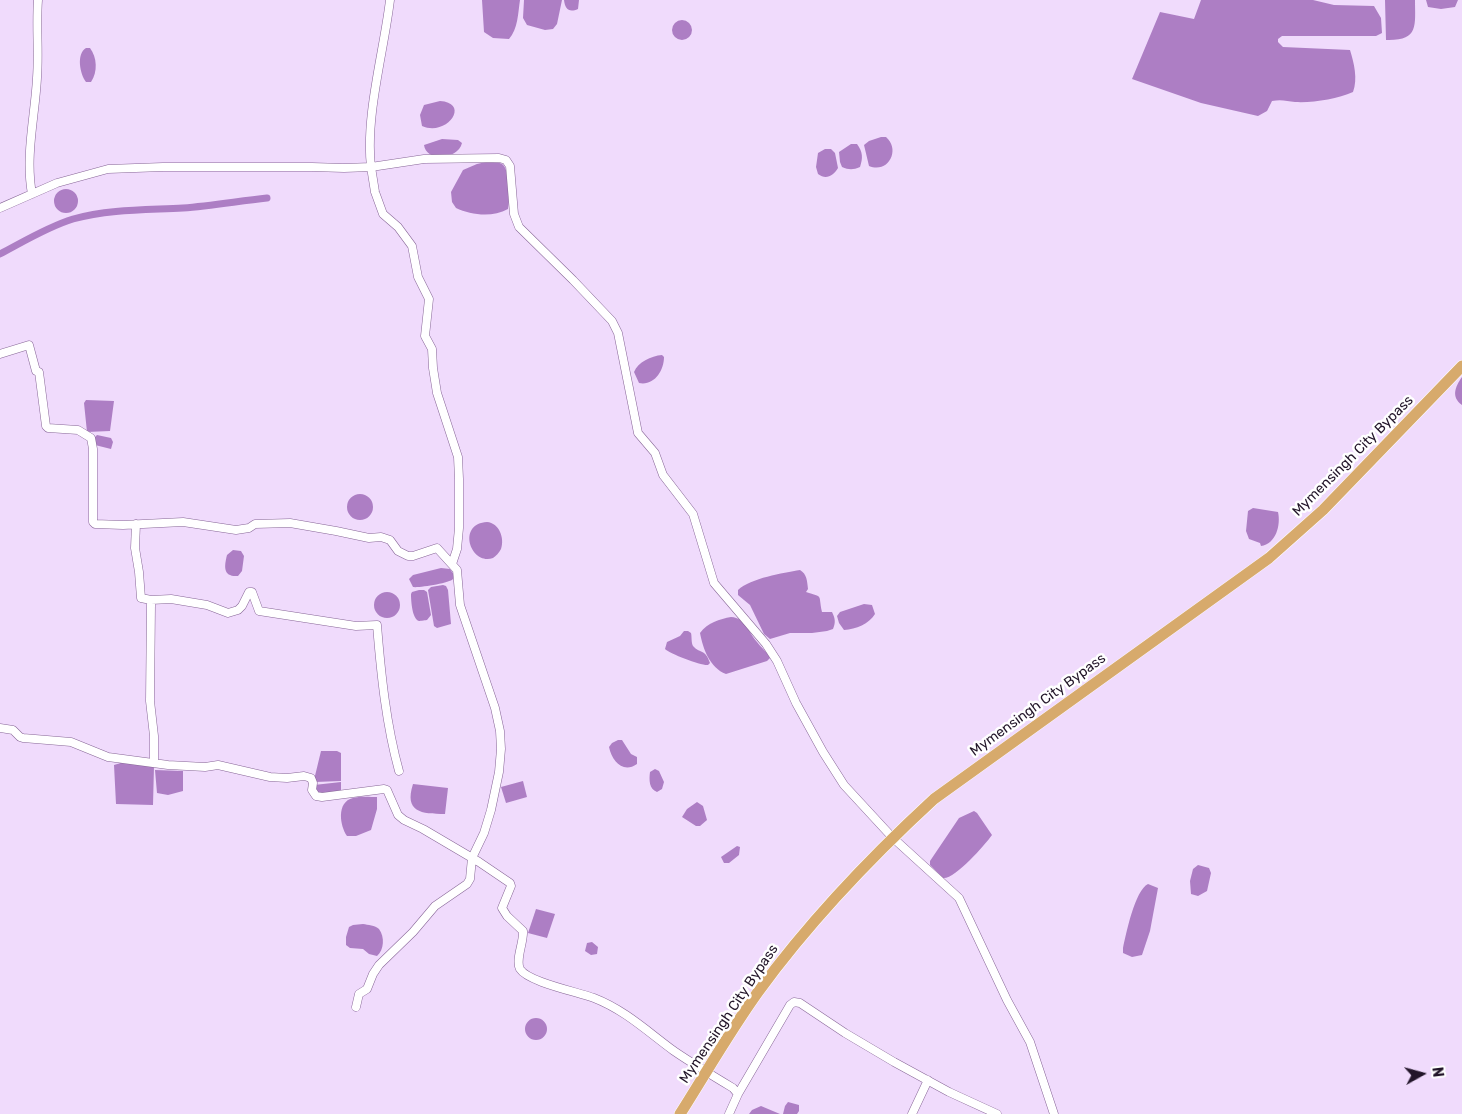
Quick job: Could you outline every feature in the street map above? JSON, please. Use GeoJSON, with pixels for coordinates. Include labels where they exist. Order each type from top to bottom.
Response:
{"type":"FeatureCollection","features":[{"type":"Feature","properties":{"kind":"highway","name":"Mymensingh City Bypass"},"geometry":{"type":"LineString","coordinates":[[680,1114],[757,994],[792,948],[892,837],[934,798],[1269,558],[1323,510],[1462,366]]}},
{"type":"Feature","properties":{"kind":"street"},"geometry":{"type":"LineString","coordinates":[[32,194],[30,154],[37,75],[36,30],[38,0]]}},
{"type":"Feature","properties":{"kind":"street"},"geometry":{"type":"LineString","coordinates":[[390,0],[374,95],[369,151],[375,192],[383,214],[398,227],[412,246],[418,277],[429,299],[425,336],[432,349],[437,393],[458,457],[459,528],[457,549],[452,564]]}},
{"type":"Feature","properties":{"kind":"street"},"geometry":{"type":"LineString","coordinates":[[0,208],[57,183],[108,169],[312,166],[344,168],[371,167],[424,159],[499,158],[506,160],[510,166],[514,214],[519,227],[612,321],[618,332],[638,433],[655,453],[663,475],[692,514],[714,583],[766,644],[777,661],[796,703],[844,785],[892,837],[959,898],[1007,1000],[1030,1042],[1054,1114]]}},
{"type":"Feature","properties":{"kind":"street"},"geometry":{"type":"LineString","coordinates":[[0,354],[30,345],[36,371],[39,372],[46,426],[48,428],[78,430],[91,438],[93,449],[93,522],[95,524],[183,522],[236,530],[249,528],[255,524],[290,523],[369,538],[381,537],[390,540],[398,551],[408,556],[437,548],[457,570],[460,605],[495,708],[501,737],[499,772],[491,810],[484,833],[472,858],[470,879],[467,884],[436,906],[413,932],[379,965],[367,989],[359,994],[356,1008]]}},
{"type":"Feature","properties":{"kind":"street"},"geometry":{"type":"LineString","coordinates":[[136,524],[135,548],[141,598],[171,600],[207,606],[228,612],[238,610],[242,606],[246,595],[252,592],[259,611],[356,626],[377,625],[381,673],[399,771]]}},
{"type":"Feature","properties":{"kind":"street"},"geometry":{"type":"LineString","coordinates":[[151,600],[150,701],[154,736],[154,763]]}},
{"type":"Feature","properties":{"kind":"street"},"geometry":{"type":"LineString","coordinates":[[0,728],[13,730],[23,738],[71,742],[108,758],[205,767],[218,765],[262,776],[311,778],[313,783],[312,790],[316,796],[322,797],[388,790],[398,815],[404,820],[472,858],[510,883],[511,886],[502,910],[523,931],[519,965],[522,971],[535,980],[596,999],[631,1018],[673,1050],[733,1088],[738,1094]]}},
{"type":"Feature","properties":{"kind":"street"},"geometry":{"type":"LineString","coordinates":[[729,1114],[738,1094],[790,1004],[794,1002],[800,1003],[845,1033],[928,1080],[997,1114]]}},
{"type":"Feature","properties":{"kind":"street"},"geometry":{"type":"LineString","coordinates":[[912,1114],[928,1080]]}},
{"type":"Feature","properties":{"kind":"shaded area"},"geometry":{"type":"Polygon","coordinates":[[[482,0],[520,0],[516,26],[509,39],[493,38],[484,32],[482,0]]]}},
{"type":"Feature","properties":{"kind":"shaded area"},"geometry":{"type":"Polygon","coordinates":[[[524,0],[562,0],[557,24],[553,29],[545,30],[527,25],[523,18],[524,0]]]}},
{"type":"Feature","properties":{"kind":"shaded area"},"geometry":{"type":"Polygon","coordinates":[[[564,0],[579,0],[578,9],[572,11],[568,9],[565,6],[564,0]]]}},
{"type":"Feature","properties":{"kind":"shaded area"},"geometry":{"type":"Polygon","coordinates":[[[1201,0],[1313,0],[1334,5],[1374,6],[1381,18],[1382,33],[1376,36],[1282,36],[1278,39],[1278,42],[1283,47],[1350,50],[1355,76],[1353,92],[1332,99],[1317,101],[1272,101],[1267,111],[1258,116],[1201,103],[1132,79],[1160,12],[1194,19],[1201,0]]]}},
{"type":"Feature","properties":{"kind":"shaded area"},"geometry":{"type":"Polygon","coordinates":[[[1385,0],[1415,0],[1415,24],[1410,35],[1397,40],[1386,40],[1385,0]]]}},
{"type":"Feature","properties":{"kind":"shaded area"},"geometry":{"type":"Polygon","coordinates":[[[1426,0],[1458,0],[1455,7],[1441,9],[1428,7],[1426,0]]]}},
{"type":"Feature","properties":{"kind":"shaded area"},"geometry":{"type":"Polygon","coordinates":[[[682,20],[689,23],[692,30],[689,37],[682,40],[675,37],[672,30],[675,23],[682,20]]]}},
{"type":"Feature","properties":{"kind":"shaded area"},"geometry":{"type":"Polygon","coordinates":[[[86,48],[90,48],[95,60],[96,69],[91,82],[86,82],[81,69],[80,59],[86,48]]]}},
{"type":"Feature","properties":{"kind":"shaded area"},"geometry":{"type":"Polygon","coordinates":[[[440,101],[449,103],[454,107],[455,113],[452,118],[440,127],[422,126],[420,115],[424,105],[440,101]]]}},
{"type":"Feature","properties":{"kind":"shaded area"},"geometry":{"type":"Polygon","coordinates":[[[881,137],[886,137],[890,142],[892,154],[887,164],[876,168],[869,166],[864,145],[881,137]]]}},
{"type":"Feature","properties":{"kind":"shaded area"},"geometry":{"type":"Polygon","coordinates":[[[442,139],[458,140],[462,143],[455,153],[449,156],[436,156],[426,150],[424,145],[442,139]]]}},
{"type":"Feature","properties":{"kind":"shaded area"},"geometry":{"type":"Polygon","coordinates":[[[851,144],[857,144],[862,158],[860,167],[847,169],[842,167],[839,152],[851,144]]]}},
{"type":"Feature","properties":{"kind":"shaded area"},"geometry":{"type":"Polygon","coordinates":[[[825,149],[831,149],[835,153],[838,168],[832,175],[827,177],[818,174],[816,167],[818,153],[825,149]]]}},
{"type":"Feature","properties":{"kind":"shaded area"},"geometry":{"type":"Polygon","coordinates":[[[486,162],[500,163],[505,167],[509,185],[508,209],[495,214],[482,215],[456,208],[452,202],[451,192],[463,170],[486,162]]]}},
{"type":"Feature","properties":{"kind":"shaded area"},"geometry":{"type":"Polygon","coordinates":[[[66,189],[75,192],[78,201],[75,210],[66,213],[57,210],[54,201],[57,192],[66,189]]]}},
{"type":"Feature","properties":{"kind":"shaded area"},"geometry":{"type":"Polygon","coordinates":[[[662,355],[664,362],[654,380],[639,383],[634,372],[636,368],[645,360],[662,355]]]}},
{"type":"Feature","properties":{"kind":"shaded area"},"geometry":{"type":"Polygon","coordinates":[[[1462,377],[1462,405],[1456,399],[1455,392],[1462,377]]]}},
{"type":"Feature","properties":{"kind":"shaded area"},"geometry":{"type":"Polygon","coordinates":[[[86,400],[114,401],[110,431],[87,432],[84,403],[86,400]]]}},
{"type":"Feature","properties":{"kind":"shaded area"},"geometry":{"type":"Polygon","coordinates":[[[97,435],[111,438],[113,442],[111,449],[95,445],[94,438],[97,435]]]}},
{"type":"Feature","properties":{"kind":"shaded area"},"geometry":{"type":"Polygon","coordinates":[[[360,494],[369,498],[373,507],[369,516],[360,520],[351,516],[347,507],[351,498],[360,494]]]}},
{"type":"Feature","properties":{"kind":"shaded area"},"geometry":{"type":"Polygon","coordinates":[[[1253,508],[1278,512],[1279,523],[1274,538],[1261,546],[1260,543],[1249,539],[1246,531],[1248,511],[1253,508]]]}},
{"type":"Feature","properties":{"kind":"shaded area"},"geometry":{"type":"Polygon","coordinates":[[[487,522],[498,528],[502,545],[493,558],[485,559],[473,551],[469,536],[477,524],[487,522]]]}},
{"type":"Feature","properties":{"kind":"shaded area"},"geometry":{"type":"Polygon","coordinates":[[[233,550],[241,551],[244,556],[242,571],[238,576],[230,575],[226,570],[227,555],[233,550]]]}},
{"type":"Feature","properties":{"kind":"shaded area"},"geometry":{"type":"Polygon","coordinates":[[[441,568],[450,569],[454,575],[451,581],[413,587],[409,579],[413,575],[441,568]]]}},
{"type":"Feature","properties":{"kind":"shaded area"},"geometry":{"type":"Polygon","coordinates":[[[800,570],[806,578],[808,589],[806,592],[819,597],[822,612],[832,612],[835,620],[833,629],[812,633],[790,633],[770,639],[764,634],[750,605],[738,595],[738,590],[759,579],[800,570]]]}},
{"type":"Feature","properties":{"kind":"shaded area"},"geometry":{"type":"Polygon","coordinates":[[[443,585],[448,590],[451,624],[437,628],[434,626],[428,590],[431,587],[443,585]]]}},
{"type":"Feature","properties":{"kind":"shaded area"},"geometry":{"type":"Polygon","coordinates":[[[419,590],[427,592],[431,615],[427,620],[417,620],[413,613],[411,594],[419,590]]]}},
{"type":"Feature","properties":{"kind":"shaded area"},"geometry":{"type":"Polygon","coordinates":[[[387,592],[397,595],[400,605],[397,615],[387,618],[377,615],[374,605],[377,595],[387,592]]]}},
{"type":"Feature","properties":{"kind":"shaded area"},"geometry":{"type":"Polygon","coordinates":[[[864,604],[872,605],[875,614],[872,618],[862,625],[844,630],[837,616],[840,612],[864,604]]]}},
{"type":"Feature","properties":{"kind":"shaded area"},"geometry":{"type":"Polygon","coordinates":[[[731,617],[740,620],[746,626],[770,658],[767,661],[726,674],[720,671],[708,657],[700,633],[710,624],[731,617]]]}},
{"type":"Feature","properties":{"kind":"shaded area"},"geometry":{"type":"Polygon","coordinates":[[[684,631],[691,633],[693,646],[706,655],[710,663],[708,665],[699,664],[665,649],[667,642],[680,636],[684,631]]]}},
{"type":"Feature","properties":{"kind":"shaded area"},"geometry":{"type":"Polygon","coordinates":[[[618,740],[622,740],[631,754],[637,757],[637,764],[627,768],[615,761],[609,747],[618,740]]]}},
{"type":"Feature","properties":{"kind":"shaded area"},"geometry":{"type":"Polygon","coordinates":[[[321,751],[337,751],[341,753],[341,781],[315,782],[321,751]]]}},
{"type":"Feature","properties":{"kind":"shaded area"},"geometry":{"type":"Polygon","coordinates":[[[124,762],[154,766],[153,805],[116,804],[114,765],[124,762]]]}},
{"type":"Feature","properties":{"kind":"shaded area"},"geometry":{"type":"Polygon","coordinates":[[[655,769],[659,771],[664,782],[662,789],[657,792],[652,789],[650,781],[650,772],[655,769]]]}},
{"type":"Feature","properties":{"kind":"shaded area"},"geometry":{"type":"Polygon","coordinates":[[[155,770],[183,771],[183,791],[168,795],[157,793],[155,770]]]}},
{"type":"Feature","properties":{"kind":"shaded area"},"geometry":{"type":"Polygon","coordinates":[[[523,781],[527,797],[506,803],[501,787],[523,781]]]}},
{"type":"Feature","properties":{"kind":"shaded area"},"geometry":{"type":"Polygon","coordinates":[[[341,782],[341,792],[317,793],[314,785],[341,782]]]}},
{"type":"Feature","properties":{"kind":"shaded area"},"geometry":{"type":"Polygon","coordinates":[[[413,784],[448,788],[445,814],[417,810],[411,801],[413,784]]]}},
{"type":"Feature","properties":{"kind":"shaded area"},"geometry":{"type":"Polygon","coordinates":[[[356,797],[377,797],[377,809],[371,830],[356,836],[347,836],[341,821],[344,804],[356,797]]]}},
{"type":"Feature","properties":{"kind":"shaded area"},"geometry":{"type":"Polygon","coordinates":[[[697,802],[703,806],[707,820],[700,826],[696,826],[682,817],[687,809],[697,802]]]}},
{"type":"Feature","properties":{"kind":"shaded area"},"geometry":{"type":"Polygon","coordinates":[[[974,811],[992,835],[961,868],[954,874],[943,878],[930,865],[930,861],[959,818],[974,811]]]}},
{"type":"Feature","properties":{"kind":"shaded area"},"geometry":{"type":"Polygon","coordinates":[[[737,846],[740,847],[739,855],[729,863],[724,863],[721,857],[737,846]]]}},
{"type":"Feature","properties":{"kind":"shaded area"},"geometry":{"type":"Polygon","coordinates":[[[1198,865],[1209,868],[1211,873],[1207,891],[1198,896],[1191,894],[1190,881],[1193,869],[1198,865]]]}},
{"type":"Feature","properties":{"kind":"shaded area"},"geometry":{"type":"Polygon","coordinates":[[[1148,884],[1158,888],[1150,931],[1142,955],[1132,957],[1123,953],[1124,941],[1135,903],[1143,888],[1148,884]]]}},
{"type":"Feature","properties":{"kind":"shaded area"},"geometry":{"type":"Polygon","coordinates":[[[536,909],[555,914],[547,938],[528,933],[536,909]]]}},
{"type":"Feature","properties":{"kind":"shaded area"},"geometry":{"type":"Polygon","coordinates":[[[363,924],[376,927],[381,932],[383,939],[382,947],[377,956],[369,954],[363,949],[350,948],[346,945],[349,927],[363,924]]]}},
{"type":"Feature","properties":{"kind":"shaded area"},"geometry":{"type":"Polygon","coordinates":[[[592,942],[598,947],[597,954],[591,955],[585,951],[587,943],[592,942]]]}},
{"type":"Feature","properties":{"kind":"shaded area"},"geometry":{"type":"Polygon","coordinates":[[[536,1018],[544,1021],[547,1029],[544,1037],[536,1040],[528,1037],[525,1029],[528,1021],[536,1018]]]}},
{"type":"Feature","properties":{"kind":"shaded area"},"geometry":{"type":"Polygon","coordinates":[[[788,1102],[799,1105],[797,1114],[783,1114],[788,1102]]]}},
{"type":"Feature","properties":{"kind":"shaded area"},"geometry":{"type":"Polygon","coordinates":[[[761,1106],[780,1114],[749,1114],[752,1110],[761,1106]]]}},
{"type":"Feature","properties":{"kind":"waterway"},"geometry":{"type":"LineString","coordinates":[[0,254],[54,226],[73,219],[100,213],[194,207],[267,198]]}}]}
